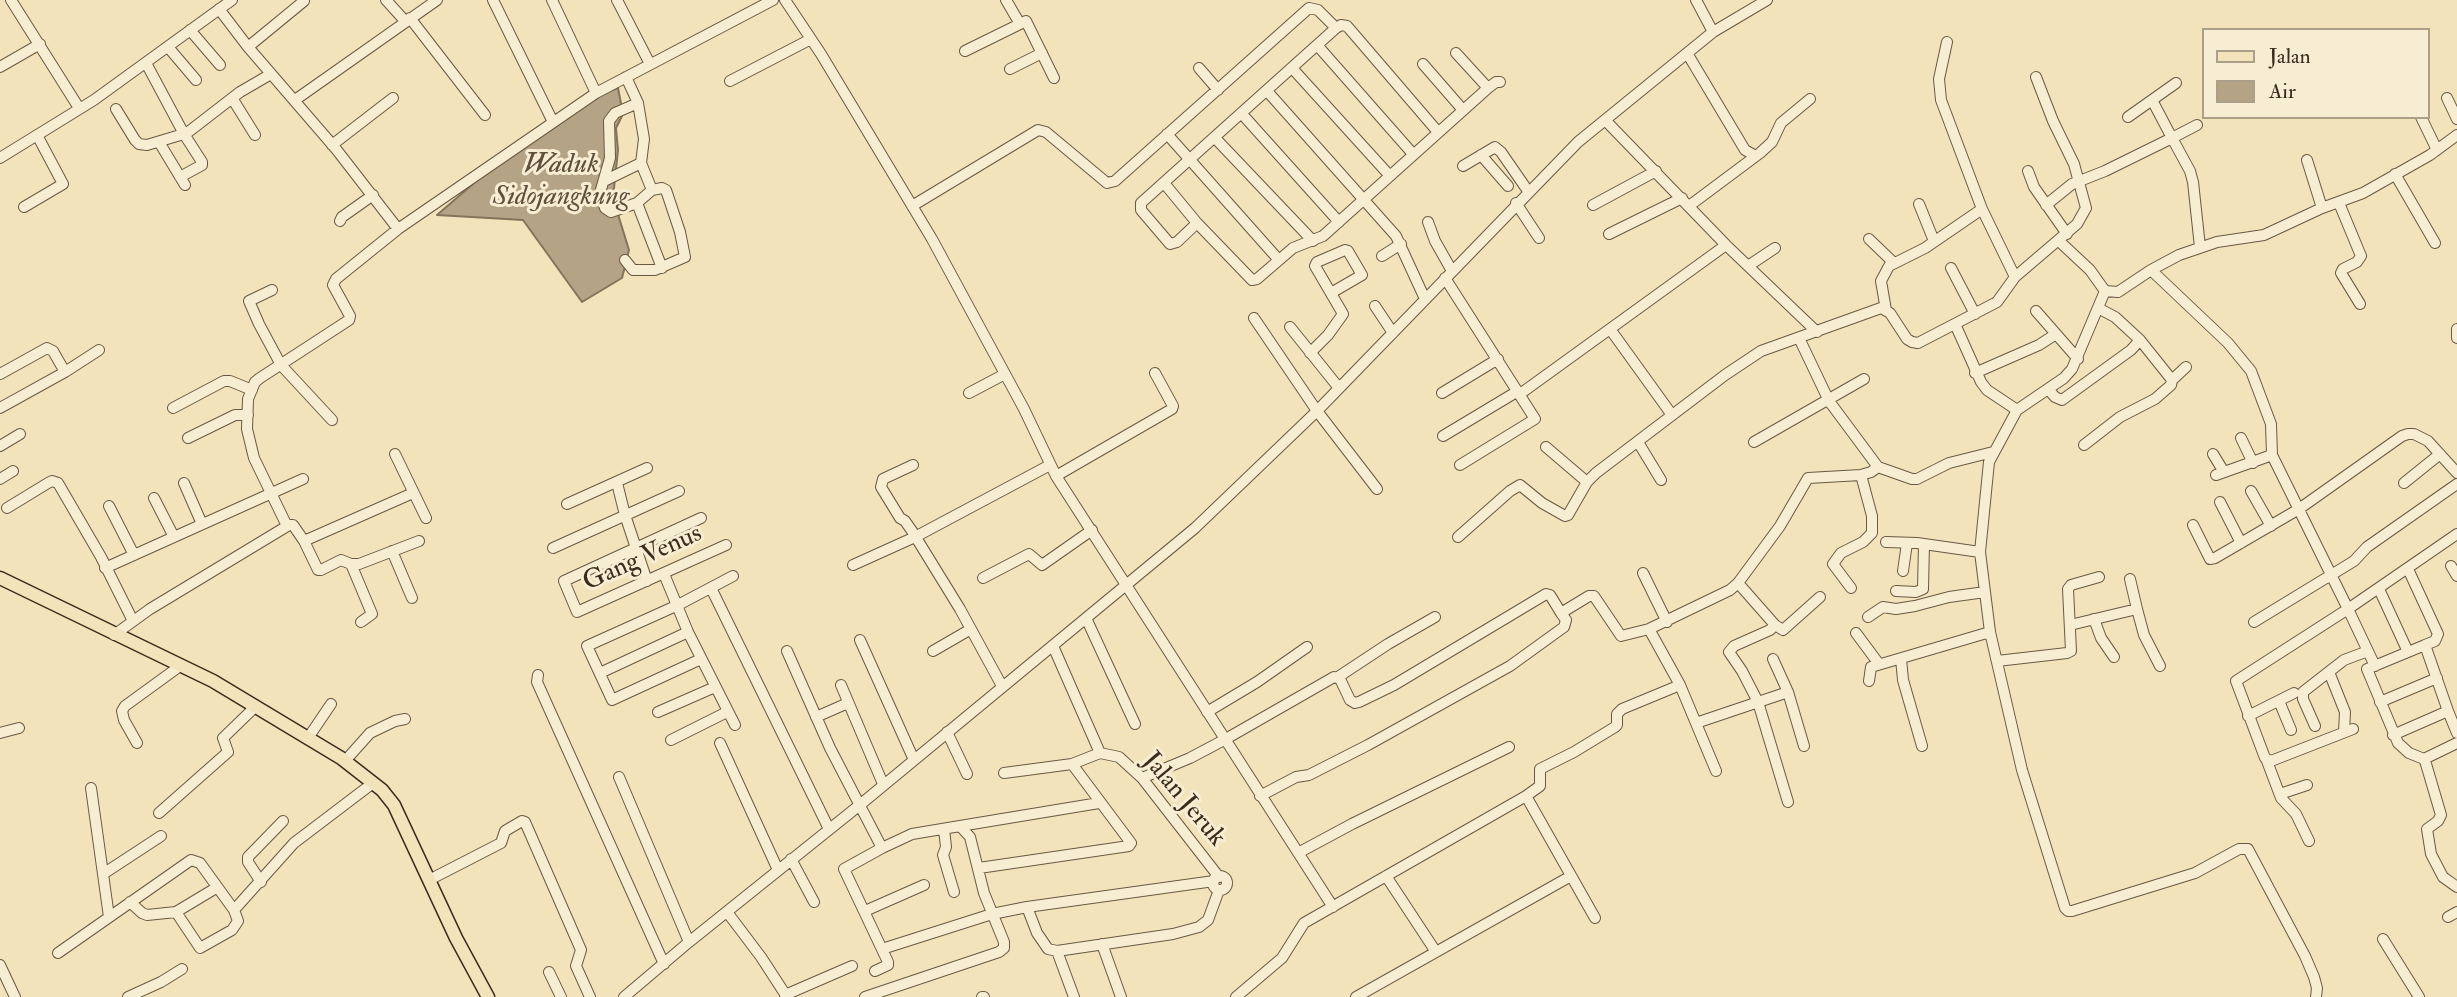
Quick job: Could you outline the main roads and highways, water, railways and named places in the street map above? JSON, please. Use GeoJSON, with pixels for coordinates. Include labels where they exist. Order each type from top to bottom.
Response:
{"type":"FeatureCollection","features":[{"type":"Feature","properties":{"kind":"main road"},"geometry":{"type":"LineString","coordinates":[[0,579],[213,681],[345,761],[373,782],[394,805],[488,997]]}},
{"type":"Feature","properties":{"kind":"water","name":"Waduk Sidojangkung"},"geometry":{"type":"Polygon","coordinates":[[[618,88],[623,114],[616,128],[618,150],[613,198],[629,250],[622,278],[582,302],[523,220],[437,215],[496,164],[584,101],[618,88]]]}}]}
